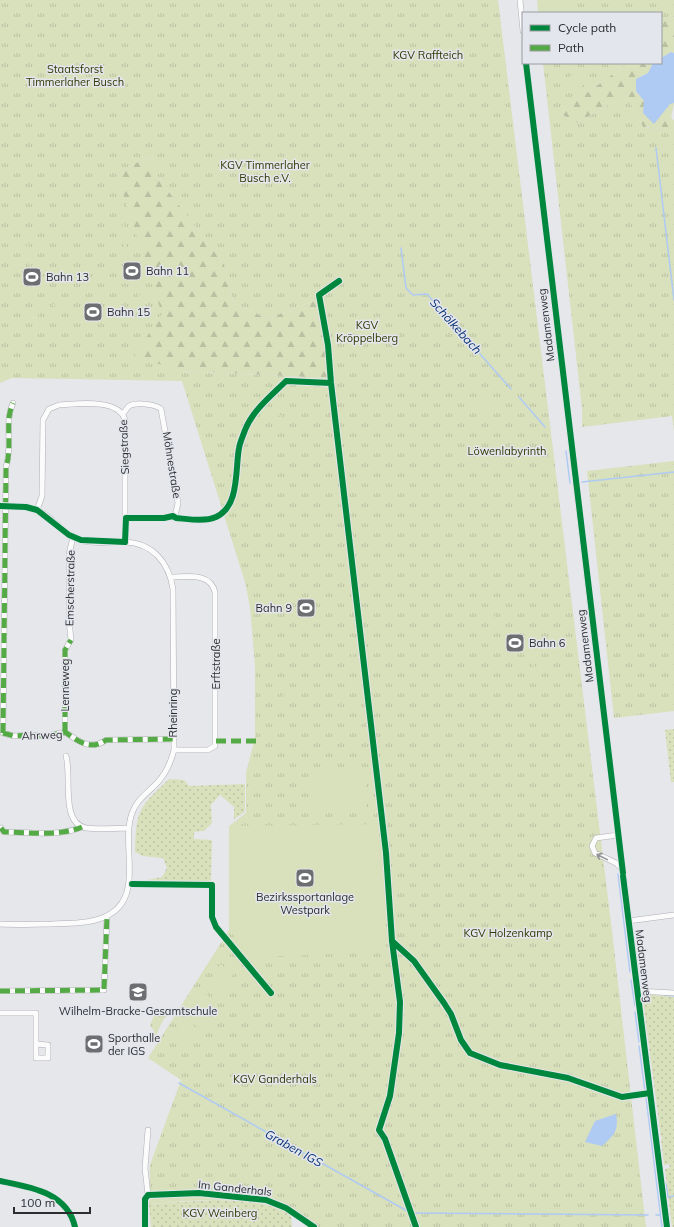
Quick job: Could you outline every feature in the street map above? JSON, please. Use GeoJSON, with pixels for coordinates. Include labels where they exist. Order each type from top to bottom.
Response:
{"type":"FeatureCollection","features":[{"type":"Feature","properties":{"kind":"street"},"geometry":{"type":"LineString","coordinates":[[520,0],[522,21]]}},
{"type":"Feature","properties":{"kind":"street","name":"Madamenweg"},"geometry":{"type":"LineString","coordinates":[[526,64],[666,1227]]}},
{"type":"Feature","properties":{"kind":"street"},"geometry":{"type":"LineString","coordinates":[[2,734],[3,506],[10,435],[8,416],[13,403]]}},
{"type":"Feature","properties":{"kind":"street","name":"Siegstraße"},"geometry":{"type":"LineString","coordinates":[[37,510],[42,496],[42,426],[47,412],[51,408],[59,405],[107,405],[119,409],[123,414],[125,432],[126,542]]}},
{"type":"Feature","properties":{"kind":"street","name":"Möhnestraße"},"geometry":{"type":"LineString","coordinates":[[123,414],[128,408],[134,405],[156,405],[162,409],[178,503],[176,512],[169,517],[126,518]]}},
{"type":"Feature","properties":{"kind":"street","name":"Rheinring"},"geometry":{"type":"LineString","coordinates":[[0,924],[87,923],[107,916],[120,904],[128,888],[130,869],[129,828],[131,818],[137,804],[164,775],[174,750],[173,600],[170,577],[164,562],[153,551],[140,545],[126,542],[89,542],[73,537],[37,510],[3,506]]}},
{"type":"Feature","properties":{"kind":"street","name":"Emscherstraße"},"geometry":{"type":"LineString","coordinates":[[71,640],[69,625],[69,554],[73,537]]}},
{"type":"Feature","properties":{"kind":"street","name":"Erftstraße"},"geometry":{"type":"LineString","coordinates":[[170,577],[194,576],[205,579],[210,582],[215,592],[216,746],[208,750],[174,750]]}},
{"type":"Feature","properties":{"kind":"street","name":"Lenneweg"},"geometry":{"type":"LineString","coordinates":[[65,732],[64,650],[71,640]]}},
{"type":"Feature","properties":{"kind":"street","name":"Ahrweg"},"geometry":{"type":"LineString","coordinates":[[2,734],[14,736],[47,736],[65,732],[72,738],[91,746],[100,744],[106,740],[173,739]]}},
{"type":"Feature","properties":{"kind":"street"},"geometry":{"type":"LineString","coordinates":[[66,756],[69,766],[69,810],[74,822],[82,827]]}},
{"type":"Feature","properties":{"kind":"street"},"geometry":{"type":"LineString","coordinates":[[2,828],[4,832],[72,832],[82,827],[129,828]]}},
{"type":"Feature","properties":{"kind":"street"},"geometry":{"type":"LineString","coordinates":[[618,835],[596,838],[592,846],[595,853],[616,863],[622,870]]}},
{"type":"Feature","properties":{"kind":"street"},"geometry":{"type":"LineString","coordinates":[[628,921],[674,915]]}},
{"type":"Feature","properties":{"kind":"street"},"geometry":{"type":"LineString","coordinates":[[0,991],[104,990],[107,916]]}},
{"type":"Feature","properties":{"kind":"street"},"geometry":{"type":"LineString","coordinates":[[637,991],[674,993]]}},
{"type":"Feature","properties":{"kind":"street"},"geometry":{"type":"LineString","coordinates":[[0,1013],[36,1013],[36,1044]]}},
{"type":"Feature","properties":{"kind":"street"},"geometry":{"type":"LineString","coordinates":[[145,1227],[145,1199],[148,1195],[145,1168],[148,1130]]}},
{"type":"Feature","properties":{"kind":"street"},"geometry":{"type":"LineString","coordinates":[[0,1181],[44,1193],[58,1199],[69,1211],[75,1227]]}},
{"type":"Feature","properties":{"kind":"street","name":"Im Ganderhals"},"geometry":{"type":"LineString","coordinates":[[148,1195],[199,1193],[266,1200],[286,1208],[314,1227]]}},
{"type":"Feature","properties":{"kind":"green space"},"geometry":{"type":"Polygon","coordinates":[[[0,0],[498,0],[612,931],[646,1227],[306,1227],[293,1216],[265,1203],[232,1200],[197,1200],[149,1204],[150,1165],[181,1080],[148,1058],[229,930],[229,826],[246,813],[246,773],[255,738],[255,666],[250,607],[245,582],[182,381],[12,378],[0,383],[0,0]],[[153,158],[141,160],[117,175],[162,314],[134,356],[180,371],[326,378],[326,345],[317,300],[267,319],[234,303],[224,264],[157,176],[153,158]]]}},
{"type":"Feature","properties":{"kind":"green space"},"geometry":{"type":"Polygon","coordinates":[[[537,0],[674,0],[674,16],[662,22],[662,12],[538,12],[537,0]]]}},
{"type":"Feature","properties":{"kind":"green space"},"geometry":{"type":"Polygon","coordinates":[[[550,0],[560,0],[561,12],[551,12],[550,0]]]}},
{"type":"Feature","properties":{"kind":"green space"},"geometry":{"type":"Polygon","coordinates":[[[674,16],[674,53],[671,52],[662,57],[662,22],[674,16]]]}},
{"type":"Feature","properties":{"kind":"green space"},"geometry":{"type":"Polygon","coordinates":[[[543,64],[627,64],[559,113],[577,123],[626,95],[643,127],[674,131],[674,431],[672,416],[582,427],[582,409],[543,64]]]}},
{"type":"Feature","properties":{"kind":"green space"},"geometry":{"type":"Polygon","coordinates":[[[627,64],[652,64],[648,73],[636,79],[636,91],[644,101],[674,103],[671,118],[674,120],[674,131],[643,127],[626,95],[577,123],[559,113],[627,64]]]}},
{"type":"Feature","properties":{"kind":"green space"},"geometry":{"type":"Polygon","coordinates":[[[580,69],[589,81],[571,94],[562,82],[580,69]]]}},
{"type":"Feature","properties":{"kind":"green space"},"geometry":{"type":"Polygon","coordinates":[[[153,158],[157,176],[224,264],[234,303],[267,319],[317,300],[326,345],[327,378],[180,371],[133,356],[117,175],[141,160],[153,158]]]}},
{"type":"Feature","properties":{"kind":"green space","name":"Bahn 11"},"geometry":{"type":"Polygon","coordinates":[[[122,204],[124,204],[125,242],[141,300],[139,300],[123,242],[122,204]]]}},
{"type":"Feature","properties":{"kind":"green space","name":"Bahn 13"},"geometry":{"type":"Polygon","coordinates":[[[24,226],[26,226],[40,328],[38,328],[24,226]]]}},
{"type":"Feature","properties":{"kind":"green space","name":"Bahn 15"},"geometry":{"type":"Polygon","coordinates":[[[53,304],[133,318],[133,319],[53,306],[53,304]]]}},
{"type":"Feature","properties":{"kind":"green space"},"geometry":{"type":"Polygon","coordinates":[[[213,374],[282,416],[281,417],[212,375],[213,374]]]}},
{"type":"Feature","properties":{"kind":"green space"},"geometry":{"type":"Polygon","coordinates":[[[492,396],[494,406],[470,411],[468,400],[492,396]]]}},
{"type":"Feature","properties":{"kind":"green space"},"geometry":{"type":"Polygon","coordinates":[[[674,461],[674,711],[614,718],[587,471],[674,461]]]}},
{"type":"Feature","properties":{"kind":"green space","name":"Bahn 9"},"geometry":{"type":"Polygon","coordinates":[[[261,606],[347,609],[262,607],[261,606]]]}},
{"type":"Feature","properties":{"kind":"green space","name":"Bahn 6"},"geometry":{"type":"Polygon","coordinates":[[[493,614],[539,671],[538,672],[491,615],[493,614]]]}},
{"type":"Feature","properties":{"kind":"green space"},"geometry":{"type":"Polygon","coordinates":[[[290,636],[282,710],[280,710],[290,636]]]}},
{"type":"Feature","properties":{"kind":"green space"},"geometry":{"type":"Polygon","coordinates":[[[356,636],[358,636],[338,715],[356,636]]]}},
{"type":"Feature","properties":{"kind":"green space"},"geometry":{"type":"Polygon","coordinates":[[[674,729],[674,782],[671,782],[665,730],[674,729]]]}},
{"type":"Feature","properties":{"kind":"green space"},"geometry":{"type":"Polygon","coordinates":[[[309,773],[366,773],[366,813],[310,813],[309,773]]]}},
{"type":"Feature","properties":{"kind":"green space"},"geometry":{"type":"Polygon","coordinates":[[[169,779],[184,780],[189,786],[245,784],[245,812],[234,819],[234,807],[220,795],[211,805],[212,823],[204,831],[194,832],[194,839],[212,840],[211,880],[209,883],[138,882],[162,877],[167,868],[163,858],[143,856],[135,852],[138,818],[141,810],[151,797],[169,779]]]}},
{"type":"Feature","properties":{"kind":"green space","name":"Bezirkssportanlage Westpark"},"geometry":{"type":"Polygon","coordinates":[[[379,824],[383,952],[251,957],[229,930],[229,826],[379,824]]]}},
{"type":"Feature","properties":{"kind":"green space"},"geometry":{"type":"Polygon","coordinates":[[[220,964],[234,973],[218,997],[204,989],[220,964]]]}},
{"type":"Feature","properties":{"kind":"green space"},"geometry":{"type":"Polygon","coordinates":[[[202,992],[216,1001],[199,1028],[185,1019],[202,992]]]}},
{"type":"Feature","properties":{"kind":"green space"},"geometry":{"type":"Polygon","coordinates":[[[642,994],[674,997],[674,1227],[672,1227],[665,1169],[670,1168],[669,1164],[664,1165],[661,1139],[663,1137],[661,1137],[642,994]]]}},
{"type":"Feature","properties":{"kind":"green space"},"geometry":{"type":"Polygon","coordinates":[[[161,1010],[165,1013],[170,1012],[170,1014],[162,1022],[154,1039],[154,1031],[150,1025],[155,1013],[161,1010]]]}},
{"type":"Feature","properties":{"kind":"green space"},"geometry":{"type":"Polygon","coordinates":[[[182,1023],[197,1032],[190,1043],[175,1034],[182,1023]]]}},
{"type":"Feature","properties":{"kind":"green space","name":"KGV Weinberg"},"geometry":{"type":"Polygon","coordinates":[[[215,1200],[254,1202],[273,1206],[291,1214],[292,1227],[151,1227],[149,1204],[215,1200]]]}},
{"type":"Feature","properties":{"kind":"water"},"geometry":{"type":"Polygon","coordinates":[[[671,52],[674,53],[674,103],[670,104],[654,124],[643,113],[644,101],[636,91],[636,79],[648,73],[652,64],[662,64],[662,57],[671,52]]]}},
{"type":"Feature","properties":{"kind":"water"},"geometry":{"type":"Polygon","coordinates":[[[616,1114],[617,1125],[615,1132],[610,1139],[602,1146],[585,1142],[595,1121],[616,1114]]]}},
{"type":"Feature","properties":{"kind":"waterway"},"geometry":{"type":"LineString","coordinates":[[656,148],[674,300]]}},
{"type":"Feature","properties":{"kind":"waterway","name":"Schölkebach"},"geometry":{"type":"LineString","coordinates":[[401,248],[406,288],[413,295],[427,294],[511,389]]}},
{"type":"Feature","properties":{"kind":"waterway","name":"Schölkebach"},"geometry":{"type":"LineString","coordinates":[[519,397],[545,427]]}},
{"type":"Feature","properties":{"kind":"waterway","name":"Schölkebach"},"geometry":{"type":"LineString","coordinates":[[566,451],[570,483]]}},
{"type":"Feature","properties":{"kind":"waterway","name":"Schölkebach"},"geometry":{"type":"LineString","coordinates":[[582,482],[674,472]]}},
{"type":"Feature","properties":{"kind":"waterway"},"geometry":{"type":"LineString","coordinates":[[618,874],[630,972]]}},
{"type":"Feature","properties":{"kind":"waterway"},"geometry":{"type":"LineString","coordinates":[[631,980],[635,1006]]}},
{"type":"Feature","properties":{"kind":"waterway"},"geometry":{"type":"LineString","coordinates":[[665,995],[674,996]]}},
{"type":"Feature","properties":{"kind":"waterway"},"geometry":{"type":"LineString","coordinates":[[635,1012],[639,1042]]}},
{"type":"Feature","properties":{"kind":"waterway"},"geometry":{"type":"LineString","coordinates":[[639,1046],[645,1091]]}},
{"type":"Feature","properties":{"kind":"waterway","name":"Graben IGS"},"geometry":{"type":"LineString","coordinates":[[179,1083],[409,1212]]}},
{"type":"Feature","properties":{"kind":"waterway"},"geometry":{"type":"LineString","coordinates":[[646,1097],[662,1227]]}},
{"type":"Feature","properties":{"kind":"waterway","name":"Graben IGS"},"geometry":{"type":"LineString","coordinates":[[666,1184],[668,1197],[674,1196]]}},
{"type":"Feature","properties":{"kind":"waterway","name":"Graben IGS"},"geometry":{"type":"LineString","coordinates":[[413,1213],[648,1215]]}},
{"type":"Feature","properties":{"kind":"marked path"},"geometry":{"type":"LineString","coordinates":[[3,733],[6,467],[9,450],[9,418],[13,403]]}},
{"type":"Feature","properties":{"kind":"marked path"},"geometry":{"type":"LineString","coordinates":[[65,732],[65,650],[71,640]]}},
{"type":"Feature","properties":{"kind":"marked path"},"geometry":{"type":"LineString","coordinates":[[3,733],[14,736],[47,736],[65,732],[84,744],[89,745],[95,745],[106,740],[173,739]]}},
{"type":"Feature","properties":{"kind":"marked path"},"geometry":{"type":"LineString","coordinates":[[216,741],[257,741]]}},
{"type":"Feature","properties":{"kind":"marked path"},"geometry":{"type":"LineString","coordinates":[[1,828],[4,832],[54,833],[82,827]]}},
{"type":"Feature","properties":{"kind":"marked path"},"geometry":{"type":"LineString","coordinates":[[0,991],[104,990],[107,916]]}},
{"type":"Feature","properties":{"kind":"cycle path"},"geometry":{"type":"LineString","coordinates":[[526,64],[623,873]]}},
{"type":"Feature","properties":{"kind":"cycle path"},"geometry":{"type":"LineString","coordinates":[[339,281],[319,295],[328,345],[331,383],[386,853],[392,941],[400,1002],[399,1033],[390,1096],[379,1130],[385,1139],[416,1227]]}},
{"type":"Feature","properties":{"kind":"cycle path"},"geometry":{"type":"LineString","coordinates":[[0,506],[26,507],[37,510],[69,535],[81,540],[125,542],[126,518],[164,518],[173,516],[176,518],[202,520],[212,519],[224,512],[233,496],[240,444],[248,423],[258,410],[286,381],[331,383]]}},
{"type":"Feature","properties":{"kind":"cycle path"},"geometry":{"type":"LineString","coordinates":[[623,876],[667,1227]]}},
{"type":"Feature","properties":{"kind":"cycle path"},"geometry":{"type":"LineString","coordinates":[[132,884],[212,885],[212,917],[216,927],[271,993]]}},
{"type":"Feature","properties":{"kind":"cycle path"},"geometry":{"type":"LineString","coordinates":[[392,941],[414,961],[444,1003],[451,1014],[461,1040],[470,1053],[500,1065],[568,1078],[622,1097],[650,1093]]}},
{"type":"Feature","properties":{"kind":"cycle path"},"geometry":{"type":"LineString","coordinates":[[0,1181],[35,1189],[56,1199],[71,1215],[75,1227]]}},
{"type":"Feature","properties":{"kind":"cycle path"},"geometry":{"type":"LineString","coordinates":[[145,1227],[145,1199],[148,1195],[199,1193],[266,1200],[286,1208],[314,1227]]}},
{"type":"Feature","properties":{"kind":"place","name":"Bahn 11"},"geometry":{"type":"Point","coordinates":[132,271]}},
{"type":"Feature","properties":{"kind":"place","name":"Bahn 13"},"geometry":{"type":"Point","coordinates":[32,277]}},
{"type":"Feature","properties":{"kind":"place","name":"Bahn 15"},"geometry":{"type":"Point","coordinates":[93,312]}},
{"type":"Feature","properties":{"kind":"place","name":"Bahn 9"},"geometry":{"type":"Point","coordinates":[306,608]}},
{"type":"Feature","properties":{"kind":"place","name":"Bahn 6"},"geometry":{"type":"Point","coordinates":[515,643]}},
{"type":"Feature","properties":{"kind":"place","name":"Bezirkssportanlage Westpark"},"geometry":{"type":"Point","coordinates":[305,878]}},
{"type":"Feature","properties":{"kind":"place","name":"Wilhelm-Bracke-Gesamtschule"},"geometry":{"type":"Point","coordinates":[138,992]}},
{"type":"Feature","properties":{"kind":"place","name":"Sporthalle der IGS"},"geometry":{"type":"Point","coordinates":[94,1044]}},
{"type":"Feature","properties":{"kind":"park label","name":"KGV Raffteich"},"geometry":{"type":"Point","coordinates":[428,55]}},
{"type":"Feature","properties":{"kind":"park label","name":"Staatsforst Timmerlaher Busch"},"geometry":{"type":"Point","coordinates":[75,75]}},
{"type":"Feature","properties":{"kind":"park label","name":"KGV Timmerlaher Busch e.V."},"geometry":{"type":"Point","coordinates":[265,171]}},
{"type":"Feature","properties":{"kind":"park label","name":"KGV Kröppelberg"},"geometry":{"type":"Point","coordinates":[367,331]}},
{"type":"Feature","properties":{"kind":"park label","name":"Löwenlabyrinth"},"geometry":{"type":"Point","coordinates":[507,451]}},
{"type":"Feature","properties":{"kind":"park label","name":"KGV Holzenkamp"},"geometry":{"type":"Point","coordinates":[508,933]}},
{"type":"Feature","properties":{"kind":"park label","name":"KGV Ganderhals"},"geometry":{"type":"Point","coordinates":[275,1079]}}]}
